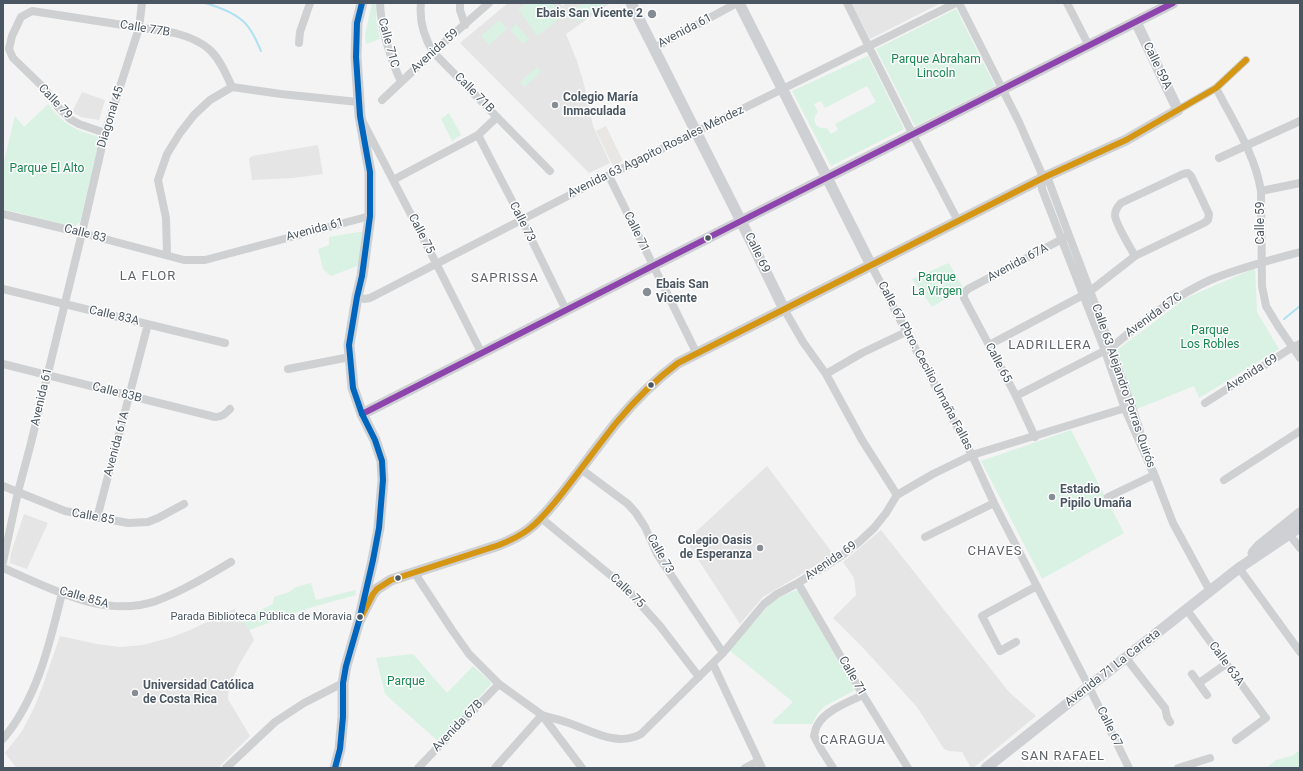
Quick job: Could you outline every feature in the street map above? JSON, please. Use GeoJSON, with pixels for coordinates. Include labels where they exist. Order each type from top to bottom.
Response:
{"type":"FeatureCollection","features":[{"type":"Feature","properties":{"kind":"main road"},"geometry":{"type":"LineString","coordinates":[[335,768],[340,749],[346,666],[359,621],[373,560],[379,528],[383,480],[382,461],[375,440],[362,414],[353,388],[349,345],[362,276],[370,216],[370,172],[358,102],[356,57],[357,23],[362,3]]}},
{"type":"Feature","properties":{"kind":"main road","name":"Calle 69"},"geometry":{"type":"LineString","coordinates":[[631,3],[784,309]]}},
{"type":"Feature","properties":{"kind":"main road","name":"Calle 67 Pbro. Cecilio Umaña Fallas"},"geometry":{"type":"LineString","coordinates":[[738,3],[871,265]]}},
{"type":"Feature","properties":{"kind":"main road"},"geometry":{"type":"LineString","coordinates":[[362,414],[481,352],[1174,3]]}},
{"type":"Feature","properties":{"kind":"main road","name":"Calle 59A"},"geometry":{"type":"LineString","coordinates":[[1136,22],[1178,110]]}},
{"type":"Feature","properties":{"kind":"main road"},"geometry":{"type":"LineString","coordinates":[[359,621],[373,594],[377,589],[391,580],[492,548],[511,540],[528,530],[542,518],[617,422],[649,386],[678,363],[696,352],[1044,178],[1126,140],[1178,110]]}},
{"type":"Feature","properties":{"kind":"main road","name":"Avenida 71 La Carreta"},"geometry":{"type":"LineString","coordinates":[[1239,568],[1259,546],[1300,513]]}},
{"type":"Feature","properties":{"kind":"main road","name":"Avenida 71 La Carreta"},"geometry":{"type":"LineString","coordinates":[[986,768],[1239,568],[1300,527]]}},
{"type":"Feature","properties":{"kind":"main road"},"geometry":{"type":"LineString","coordinates":[[373,560],[375,572],[379,577],[385,580],[391,580]]}},
{"type":"Feature","properties":{"kind":"street","name":"Diagonal 45"},"geometry":{"type":"LineString","coordinates":[[82,233],[105,134],[139,28],[142,3]]}},
{"type":"Feature","properties":{"kind":"street"},"geometry":{"type":"LineString","coordinates":[[299,43],[300,32],[310,3]]}},
{"type":"Feature","properties":{"kind":"street","name":"Calle 71C"},"geometry":{"type":"LineString","coordinates":[[380,3],[382,29],[401,82]]}},
{"type":"Feature","properties":{"kind":"street","name":"Calle 71B"},"geometry":{"type":"LineString","coordinates":[[421,3],[421,21],[428,43],[433,52],[550,171]]}},
{"type":"Feature","properties":{"kind":"street"},"geometry":{"type":"LineString","coordinates":[[460,3],[460,10],[465,25]]}},
{"type":"Feature","properties":{"kind":"street","name":"Avenida 59"},"geometry":{"type":"LineString","coordinates":[[382,100],[433,52],[489,3]]}},
{"type":"Feature","properties":{"kind":"street","name":"Avenida 61"},"geometry":{"type":"LineString","coordinates":[[654,48],[738,3]]}},
{"type":"Feature","properties":{"kind":"street"},"geometry":{"type":"LineString","coordinates":[[847,3],[912,135],[958,221]]}},
{"type":"Feature","properties":{"kind":"street","name":"Avenida 63 Agapito Rosales Méndez"},"geometry":{"type":"LineString","coordinates":[[357,297],[364,299],[370,298],[436,263],[696,132],[956,3]]}},
{"type":"Feature","properties":{"kind":"street","name":"Calle 63 Alejandro Porras Quirós"},"geometry":{"type":"LineString","coordinates":[[959,3],[1003,90],[1044,178],[1042,189],[1065,238],[1173,523],[1210,591]]}},
{"type":"Feature","properties":{"kind":"street"},"geometry":{"type":"LineString","coordinates":[[1067,3],[1089,46]]}},
{"type":"Feature","properties":{"kind":"street","name":"Calle 77B"},"geometry":{"type":"LineString","coordinates":[[13,58],[9,48],[12,36],[21,17],[32,11],[175,33],[191,38],[205,45],[216,56],[232,88]]}},
{"type":"Feature","properties":{"kind":"street","name":"Calle 79"},"geometry":{"type":"LineString","coordinates":[[13,58],[46,90],[58,107],[70,119],[105,134]]}},
{"type":"Feature","properties":{"kind":"street"},"geometry":{"type":"LineString","coordinates":[[1178,110],[1216,88],[1246,60]]}},
{"type":"Feature","properties":{"kind":"street"},"geometry":{"type":"LineString","coordinates":[[167,254],[166,218],[158,180],[167,154],[180,133],[194,115],[210,100],[232,88],[358,102]]}},
{"type":"Feature","properties":{"kind":"street","name":"Calle 59"},"geometry":{"type":"LineString","coordinates":[[1216,88],[1246,145],[1259,176],[1261,191],[1262,286],[1266,306],[1278,326],[1297,346],[1300,358]]}},
{"type":"Feature","properties":{"kind":"street","name":"Calle 75"},"geometry":{"type":"LineString","coordinates":[[360,116],[481,352]]}},
{"type":"Feature","properties":{"kind":"street"},"geometry":{"type":"LineString","coordinates":[[394,180],[478,135],[497,117]]}},
{"type":"Feature","properties":{"kind":"street"},"geometry":{"type":"LineString","coordinates":[[1219,158],[1300,121]]}},
{"type":"Feature","properties":{"kind":"street","name":"Calle 73"},"geometry":{"type":"LineString","coordinates":[[478,135],[566,310]]}},
{"type":"Feature","properties":{"kind":"street"},"geometry":{"type":"LineString","coordinates":[[989,345],[1086,294],[1135,256],[1208,220],[1209,214],[1191,176],[1188,173],[1121,203],[1117,208],[1115,214],[1117,222],[1135,256]]}},
{"type":"Feature","properties":{"kind":"street","name":"Calle 71"},"geometry":{"type":"LineString","coordinates":[[609,176],[696,352]]}},
{"type":"Feature","properties":{"kind":"street"},"geometry":{"type":"LineString","coordinates":[[1261,191],[1300,183]]}},
{"type":"Feature","properties":{"kind":"street","name":"Calle 83"},"geometry":{"type":"LineString","coordinates":[[3,214],[167,254]]}},
{"type":"Feature","properties":{"kind":"street","name":"Avenida 61"},"geometry":{"type":"LineString","coordinates":[[167,254],[184,260],[205,260],[370,216]]}},
{"type":"Feature","properties":{"kind":"street","name":"Avenida 61"},"geometry":{"type":"LineString","coordinates":[[3,562],[18,492],[82,233]]}},
{"type":"Feature","properties":{"kind":"street","name":"Avenida 67A"},"geometry":{"type":"LineString","coordinates":[[968,289],[1065,238]]}},
{"type":"Feature","properties":{"kind":"street","name":"Avenida 67C"},"geometry":{"type":"LineString","coordinates":[[1016,396],[1108,349],[1185,293],[1210,280],[1262,262],[1300,252]]}},
{"type":"Feature","properties":{"kind":"street","name":"Calle 67 Pbro. Cecilio Umaña Fallas"},"geometry":{"type":"LineString","coordinates":[[871,265],[972,456],[994,502],[1090,687]]}},
{"type":"Feature","properties":{"kind":"street","name":"Calle 83A"},"geometry":{"type":"LineString","coordinates":[[3,289],[225,343]]}},
{"type":"Feature","properties":{"kind":"street","name":"Calle 65"},"geometry":{"type":"LineString","coordinates":[[968,289],[964,293],[964,298],[1016,396],[1035,437]]}},
{"type":"Feature","properties":{"kind":"street","name":"Calle 69"},"geometry":{"type":"LineString","coordinates":[[784,309],[803,342],[826,374],[862,440],[897,495]]}},
{"type":"Feature","properties":{"kind":"street","name":"Avenida 61A"},"geometry":{"type":"LineString","coordinates":[[97,518],[148,324]]}},
{"type":"Feature","properties":{"kind":"street"},"geometry":{"type":"LineString","coordinates":[[826,374],[862,353],[906,332]]}},
{"type":"Feature","properties":{"kind":"street","name":"Avenida 69"},"geometry":{"type":"LineString","coordinates":[[1205,404],[1297,346]]}},
{"type":"Feature","properties":{"kind":"street"},"geometry":{"type":"LineString","coordinates":[[288,369],[350,357]]}},
{"type":"Feature","properties":{"kind":"street","name":"Calle 83B"},"geometry":{"type":"LineString","coordinates":[[3,364],[215,417],[220,417],[230,410]]}},
{"type":"Feature","properties":{"kind":"street","name":"Avenida 69"},"geometry":{"type":"LineString","coordinates":[[542,716],[568,722],[611,739],[622,740],[634,738],[641,734],[713,664],[764,604],[777,594],[798,583],[841,556],[859,542],[886,514],[897,495],[933,474],[972,456],[1129,408]]}},
{"type":"Feature","properties":{"kind":"street"},"geometry":{"type":"LineString","coordinates":[[1224,480],[1300,430]]}},
{"type":"Feature","properties":{"kind":"street","name":"Calle 73"},"geometry":{"type":"LineString","coordinates":[[581,470],[628,504],[636,513],[645,526],[657,554],[723,653]]}},
{"type":"Feature","properties":{"kind":"street"},"geometry":{"type":"LineString","coordinates":[[1108,497],[1154,475]]}},
{"type":"Feature","properties":{"kind":"street","name":"Calle 85"},"geometry":{"type":"LineString","coordinates":[[3,486],[66,511],[128,523],[148,522],[184,504]]}},
{"type":"Feature","properties":{"kind":"street"},"geometry":{"type":"LineString","coordinates":[[925,538],[994,502]]}},
{"type":"Feature","properties":{"kind":"street","name":"Calle 75"},"geometry":{"type":"LineString","coordinates":[[542,518],[626,588],[660,626],[699,677]]}},
{"type":"Feature","properties":{"kind":"street"},"geometry":{"type":"LineString","coordinates":[[1289,534],[1300,548]]}},
{"type":"Feature","properties":{"kind":"street","name":"Calle 85A"},"geometry":{"type":"LineString","coordinates":[[3,568],[62,593],[116,607],[136,606],[154,602],[172,595],[232,562]]}},
{"type":"Feature","properties":{"kind":"street"},"geometry":{"type":"LineString","coordinates":[[1239,568],[1300,652]]}},
{"type":"Feature","properties":{"kind":"street"},"geometry":{"type":"LineString","coordinates":[[414,572],[469,654],[498,684],[542,716],[578,767]]}},
{"type":"Feature","properties":{"kind":"street","name":"Calle 71"},"geometry":{"type":"LineString","coordinates":[[798,583],[863,695],[908,768]]}},
{"type":"Feature","properties":{"kind":"street"},"geometry":{"type":"LineString","coordinates":[[1016,642],[1000,651],[982,616],[1037,586]]}},
{"type":"Feature","properties":{"kind":"street"},"geometry":{"type":"LineString","coordinates":[[3,739],[14,726],[31,693],[48,651],[62,593]]}},
{"type":"Feature","properties":{"kind":"street","name":"Calle 63A"},"geometry":{"type":"LineString","coordinates":[[1187,610],[1266,718],[1236,740]]}},
{"type":"Feature","properties":{"kind":"street"},"geometry":{"type":"LineString","coordinates":[[1126,658],[1165,708],[1170,722]]}},
{"type":"Feature","properties":{"kind":"street"},"geometry":{"type":"LineString","coordinates":[[713,664],[760,764],[745,768]]}},
{"type":"Feature","properties":{"kind":"street"},"geometry":{"type":"LineString","coordinates":[[1199,683],[1226,664]]}},
{"type":"Feature","properties":{"kind":"street"},"geometry":{"type":"LineString","coordinates":[[1192,674],[1207,695]]}},
{"type":"Feature","properties":{"kind":"street"},"geometry":{"type":"LineString","coordinates":[[226,768],[275,722],[304,703],[344,682]]}},
{"type":"Feature","properties":{"kind":"street","name":"Avenida 67B"},"geometry":{"type":"LineString","coordinates":[[418,768],[498,684]]}},
{"type":"Feature","properties":{"kind":"street","name":"Calle 67"},"geometry":{"type":"LineString","coordinates":[[1090,687],[1129,768]]}},
{"type":"Feature","properties":{"kind":"street"},"geometry":{"type":"LineString","coordinates":[[833,768],[814,736],[817,726],[826,715],[841,705],[863,695]]}},
{"type":"Feature","properties":{"kind":"street"},"geometry":{"type":"LineString","coordinates":[[495,768],[542,716]]}},
{"type":"Feature","properties":{"kind":"street"},"geometry":{"type":"LineString","coordinates":[[1178,768],[1210,758]]}},
{"type":"Feature","properties":{"kind":"shaded area","name":"Colegio María Inmaculada"},"geometry":{"type":"Polygon","coordinates":[[[508,3],[560,3],[562,6],[566,3],[610,3],[566,34],[577,61],[584,84],[593,126],[610,163],[589,173],[460,43],[508,3]]]}},
{"type":"Feature","properties":{"kind":"shaded area"},"geometry":{"type":"Polygon","coordinates":[[[851,3],[941,3],[870,39],[851,3]]]}},
{"type":"Feature","properties":{"kind":"shaded area"},"geometry":{"type":"Polygon","coordinates":[[[82,92],[105,100],[99,120],[81,117],[72,112],[82,92]]]}},
{"type":"Feature","properties":{"kind":"shaded area"},"geometry":{"type":"Polygon","coordinates":[[[606,126],[623,161],[613,166],[596,131],[606,126]]]}},
{"type":"Feature","properties":{"kind":"shaded area"},"geometry":{"type":"Polygon","coordinates":[[[318,145],[323,174],[293,178],[252,180],[249,159],[252,156],[318,145]]]}},
{"type":"Feature","properties":{"kind":"shaded area","name":"Colegio Oasis de Esperanza"},"geometry":{"type":"Polygon","coordinates":[[[767,466],[834,555],[763,597],[740,624],[686,541],[767,466]]]}},
{"type":"Feature","properties":{"kind":"shaded area"},"geometry":{"type":"Polygon","coordinates":[[[24,514],[48,523],[27,569],[10,563],[11,553],[24,514]]]}},
{"type":"Feature","properties":{"kind":"shaded area"},"geometry":{"type":"Polygon","coordinates":[[[881,530],[1009,692],[1036,716],[973,768],[971,768],[962,752],[944,749],[917,707],[865,650],[833,618],[856,595],[854,578],[843,562],[881,530]]]}},
{"type":"Feature","properties":{"kind":"shaded area","name":"Universidad Católica de Costa Rica"},"geometry":{"type":"Polygon","coordinates":[[[234,609],[248,627],[254,640],[240,663],[229,686],[228,699],[250,736],[218,768],[16,768],[5,753],[22,731],[34,708],[60,636],[120,647],[143,645],[188,631],[234,609]]]}},
{"type":"Feature","properties":{"kind":"green space"},"geometry":{"type":"Polygon","coordinates":[[[372,3],[377,3],[376,19],[380,39],[366,44],[365,35],[372,3]]]}},
{"type":"Feature","properties":{"kind":"green space"},"geometry":{"type":"Polygon","coordinates":[[[526,3],[552,3],[562,17],[537,36],[518,9],[526,3]]]}},
{"type":"Feature","properties":{"kind":"green space"},"geometry":{"type":"Polygon","coordinates":[[[583,3],[607,3],[579,21],[569,18],[567,14],[583,3]]]}},
{"type":"Feature","properties":{"kind":"green space","name":"Parque Abraham Lincoln"},"geometry":{"type":"Polygon","coordinates":[[[956,9],[995,86],[915,126],[876,49],[956,9]]]}},
{"type":"Feature","properties":{"kind":"green space"},"geometry":{"type":"Polygon","coordinates":[[[499,20],[507,29],[489,45],[481,36],[499,20]]]}},
{"type":"Feature","properties":{"kind":"green space"},"geometry":{"type":"Polygon","coordinates":[[[516,24],[529,39],[523,44],[510,30],[516,24]]]}},
{"type":"Feature","properties":{"kind":"green space"},"geometry":{"type":"Polygon","coordinates":[[[868,56],[904,129],[831,166],[792,91],[868,56]],[[867,86],[825,108],[821,101],[814,104],[818,112],[814,118],[815,124],[823,128],[827,128],[831,134],[838,130],[835,124],[876,102],[867,86]]]}},
{"type":"Feature","properties":{"kind":"green space"},"geometry":{"type":"Polygon","coordinates":[[[537,67],[541,72],[525,87],[520,82],[537,67]]]}},
{"type":"Feature","properties":{"kind":"green space","name":"Parque El Alto"},"geometry":{"type":"Polygon","coordinates":[[[48,104],[65,122],[71,126],[100,137],[80,222],[74,227],[3,209],[3,165],[15,116],[24,127],[48,104]]]}},
{"type":"Feature","properties":{"kind":"green space"},"geometry":{"type":"Polygon","coordinates":[[[449,113],[461,135],[452,141],[441,119],[449,113]]]}},
{"type":"Feature","properties":{"kind":"green space"},"geometry":{"type":"Polygon","coordinates":[[[365,231],[360,265],[331,276],[323,269],[318,249],[329,245],[329,237],[365,231]]]}},
{"type":"Feature","properties":{"kind":"green space","name":"Parque La Virgen"},"geometry":{"type":"Polygon","coordinates":[[[949,263],[963,288],[932,307],[912,279],[949,263]]]}},
{"type":"Feature","properties":{"kind":"green space","name":"Parque Los Robles"},"geometry":{"type":"Polygon","coordinates":[[[1255,268],[1257,312],[1279,349],[1199,398],[1194,386],[1137,409],[1117,350],[1186,298],[1255,268]]]}},
{"type":"Feature","properties":{"kind":"green space","name":"Estadio Pipilo Umaña"},"geometry":{"type":"Polygon","coordinates":[[[1071,430],[1124,533],[1042,579],[981,461],[1071,430]]]}},
{"type":"Feature","properties":{"kind":"green space"},"geometry":{"type":"Polygon","coordinates":[[[311,583],[316,600],[355,590],[356,595],[309,608],[249,630],[241,619],[273,604],[274,597],[289,592],[296,587],[311,583]]]}},
{"type":"Feature","properties":{"kind":"green space"},"geometry":{"type":"Polygon","coordinates":[[[797,590],[799,591],[855,690],[825,706],[818,713],[812,724],[774,724],[772,722],[793,702],[729,650],[773,601],[797,590]]]}},
{"type":"Feature","properties":{"kind":"green space","name":"Parque"},"geometry":{"type":"Polygon","coordinates":[[[413,654],[447,693],[473,666],[492,683],[439,742],[385,694],[376,658],[413,654]]]}},
{"type":"Feature","properties":{"kind":"green space"},"geometry":{"type":"Polygon","coordinates":[[[1300,750],[1300,768],[1266,768],[1276,760],[1292,756],[1300,750]]]}},
{"type":"Feature","properties":{"kind":"waterway"},"geometry":{"type":"LineString","coordinates":[[205,3],[216,6],[241,19],[250,29],[261,51]]}},
{"type":"Feature","properties":{"kind":"waterway"},"geometry":{"type":"LineString","coordinates":[[1284,319],[1300,306]]}},
{"type":"Feature","properties":{"kind":"transit line"},"geometry":{"type":"LineString","coordinates":[[335,768],[340,749],[343,717],[343,683],[373,560],[379,528],[383,480],[382,461],[375,440],[362,414],[353,388],[349,345],[362,276],[370,216],[370,172],[360,116],[356,57],[357,23],[362,3]]}},
{"type":"Feature","properties":{"kind":"transit line"},"geometry":{"type":"LineString","coordinates":[[362,414],[1173,3]]}},
{"type":"Feature","properties":{"kind":"transit line"},"geometry":{"type":"LineString","coordinates":[[359,621],[373,594],[377,589],[391,580],[499,545],[526,532],[545,514],[560,496],[630,406],[653,383],[678,363],[1047,176],[1126,140],[1216,88],[1246,60]]}},
{"type":"Feature","properties":{"kind":"place","name":"Ebais San Vicente 2"},"geometry":{"type":"Point","coordinates":[652,14]}},
{"type":"Feature","properties":{"kind":"place","name":"Colegio María Inmaculada"},"geometry":{"type":"Point","coordinates":[555,105]}},
{"type":"Feature","properties":{"kind":"place","name":"Ebais San Vicente"},"geometry":{"type":"Point","coordinates":[647,292]}},
{"type":"Feature","properties":{"kind":"place","name":"Estadio Pipilo Umaña"},"geometry":{"type":"Point","coordinates":[1052,497]}},
{"type":"Feature","properties":{"kind":"place","name":"Colegio Oasis de Esperanza"},"geometry":{"type":"Point","coordinates":[760,548]}},
{"type":"Feature","properties":{"kind":"place","name":"Parada Biblioteca Pública de Moravia"},"geometry":{"type":"Point","coordinates":[360,617]}},
{"type":"Feature","properties":{"kind":"place","name":"Universidad Católica de Costa Rica"},"geometry":{"type":"Point","coordinates":[135,693]}},
{"type":"Feature","properties":{"kind":"district","name":"LA FLOR"},"geometry":{"type":"Point","coordinates":[148,277]}},
{"type":"Feature","properties":{"kind":"district","name":"SAPRISSA"},"geometry":{"type":"Point","coordinates":[505,279]}},
{"type":"Feature","properties":{"kind":"district","name":"LADRILLERA"},"geometry":{"type":"Point","coordinates":[1050,346]}},
{"type":"Feature","properties":{"kind":"district","name":"CHAVES"},"geometry":{"type":"Point","coordinates":[995,552]}},
{"type":"Feature","properties":{"kind":"district","name":"CARAGUA"},"geometry":{"type":"Point","coordinates":[853,741]}},
{"type":"Feature","properties":{"kind":"district","name":"SAN RAFAEL"},"geometry":{"type":"Point","coordinates":[1063,757]}}]}
